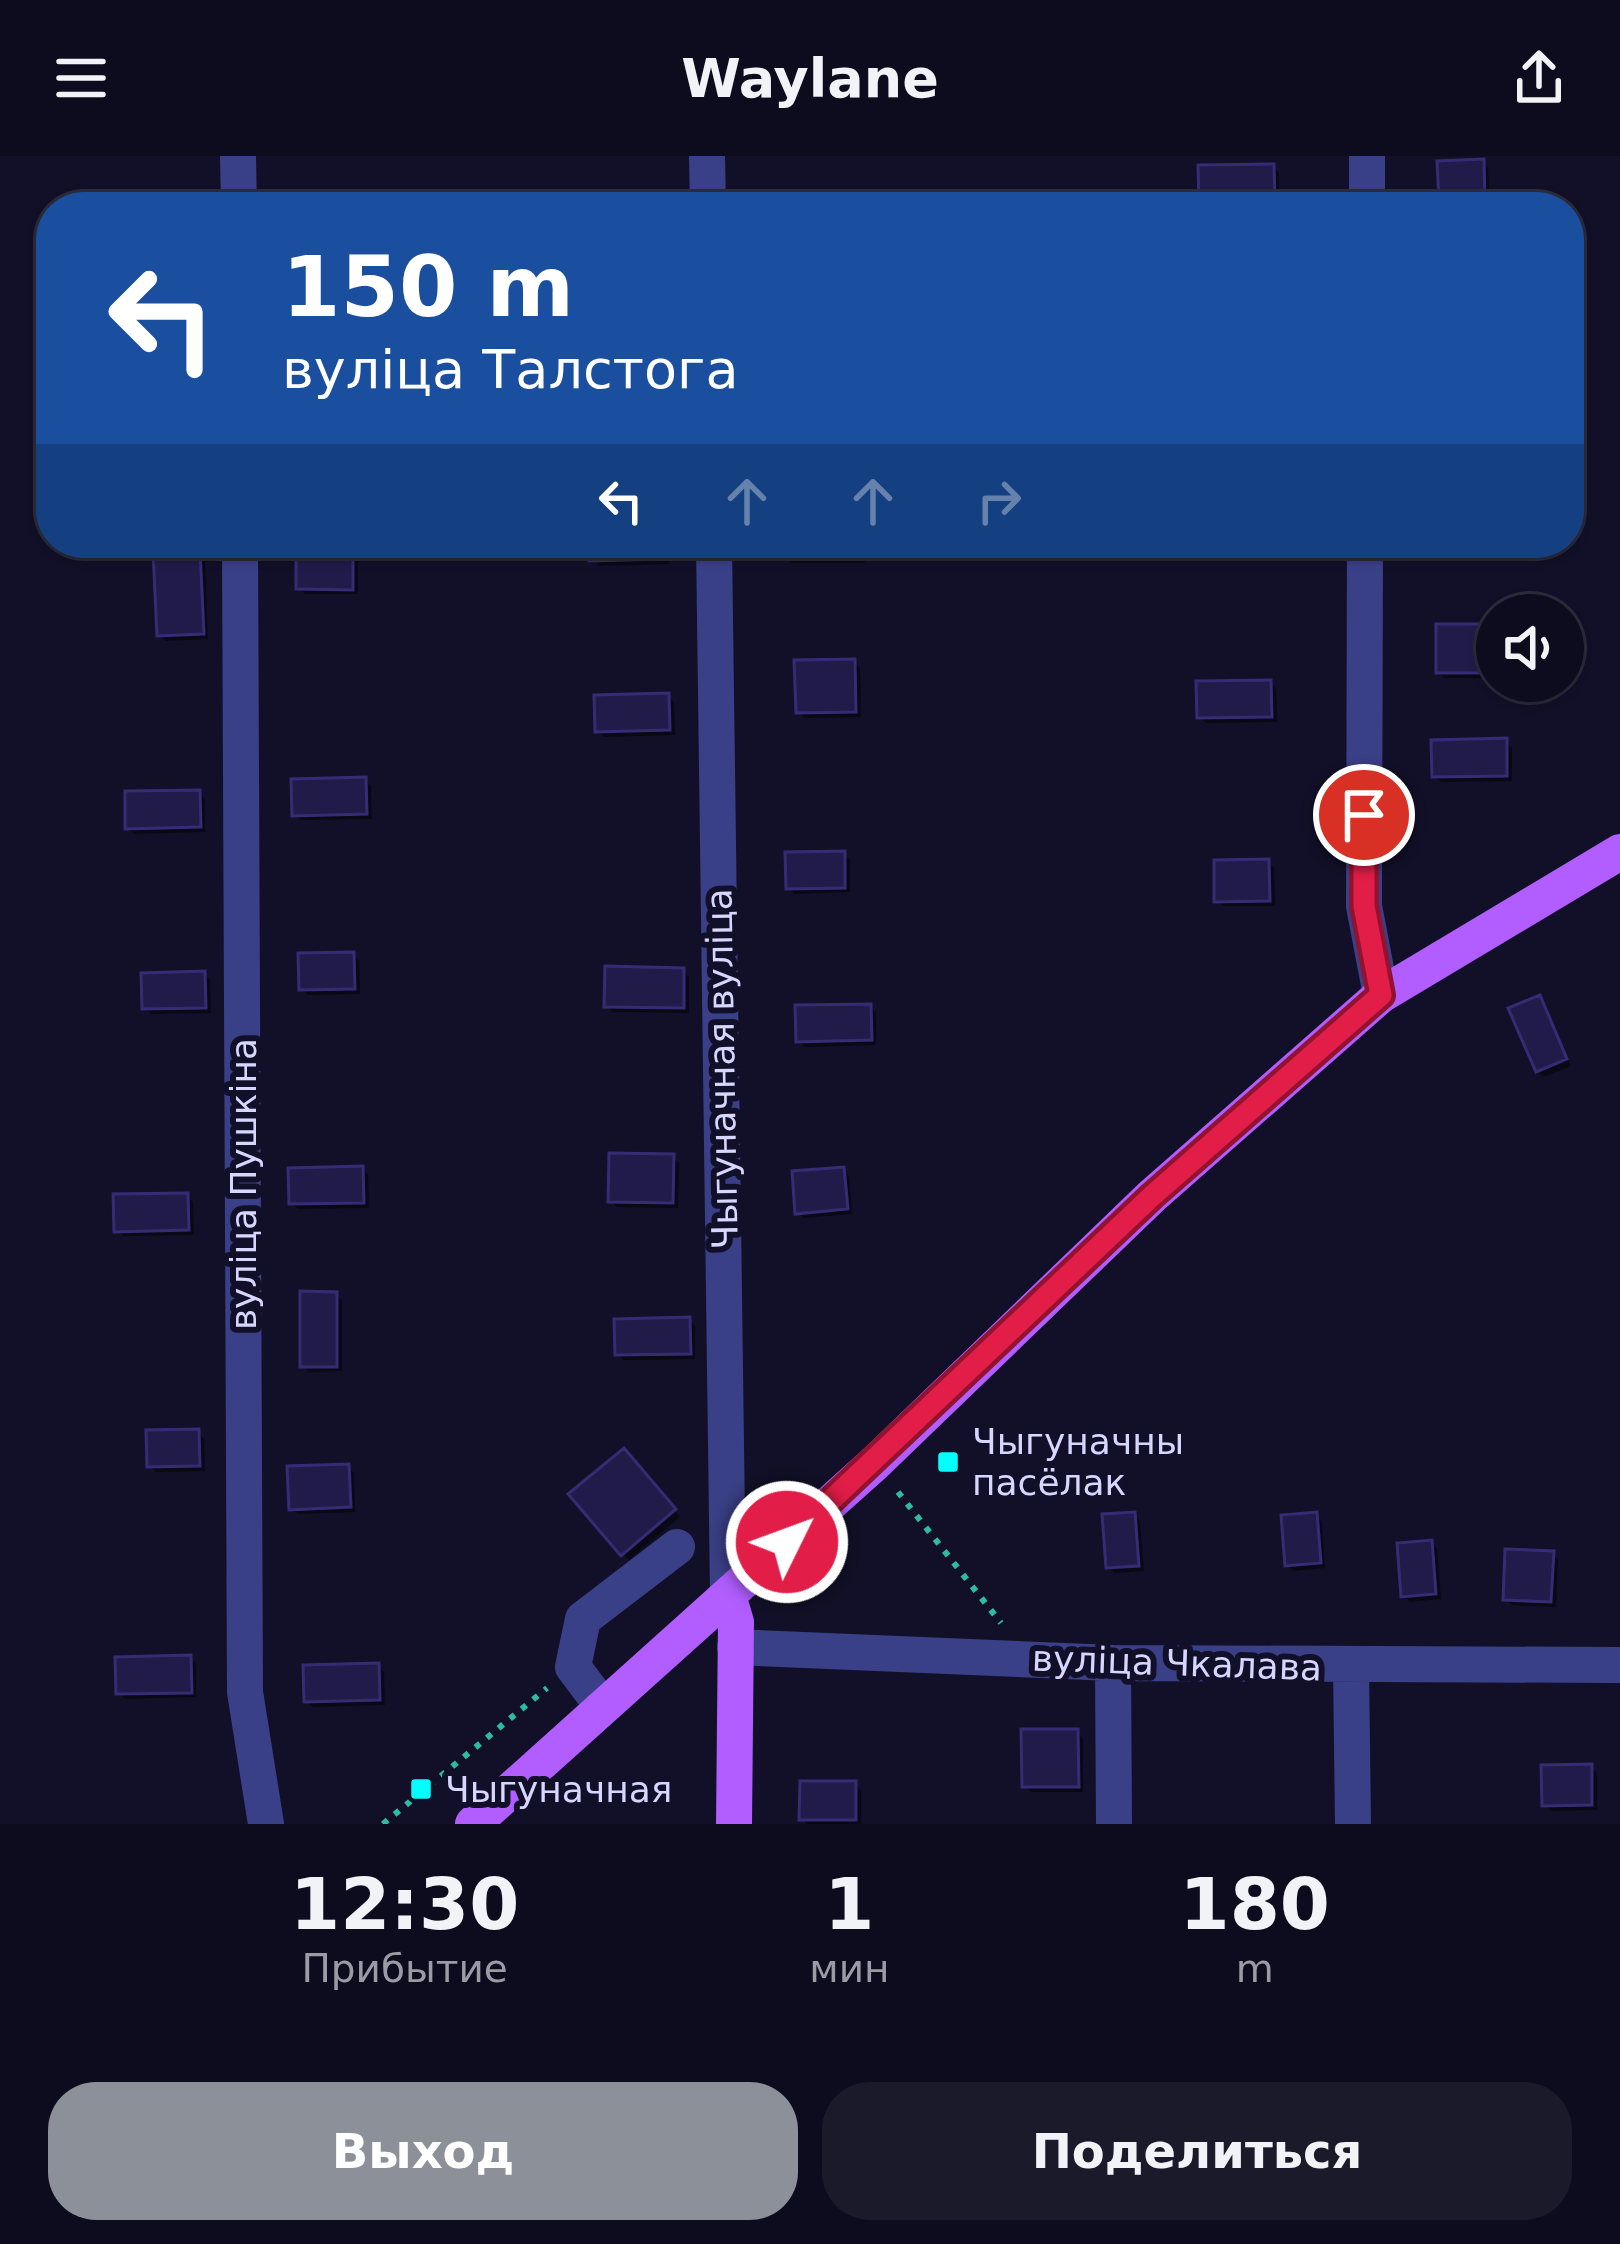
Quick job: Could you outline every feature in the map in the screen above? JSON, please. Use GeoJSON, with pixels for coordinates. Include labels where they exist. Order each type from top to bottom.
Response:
{"type":"FeatureCollection","features":[{"type":"Feature","properties":{"kind":"main road"},"geometry":{"type":"LineString","coordinates":[[473,1824],[875,1463],[1152,1196],[1381,995],[1620,852]]}},
{"type":"Feature","properties":{"kind":"main road"},"geometry":{"type":"LineString","coordinates":[[728,1595],[736,1622],[734,1824]]}},
{"type":"Feature","properties":{"kind":"street"},"geometry":{"type":"LineString","coordinates":[[238,156],[239,192]]}},
{"type":"Feature","properties":{"kind":"street"},"geometry":{"type":"LineString","coordinates":[[707,156],[708,192]]}},
{"type":"Feature","properties":{"kind":"street"},"geometry":{"type":"LineString","coordinates":[[1366,192],[1367,156]]}},
{"type":"Feature","properties":{"kind":"street","name":"вуліца Пушкіна"},"geometry":{"type":"LineString","coordinates":[[240,558],[245,1692],[266,1824]]}},
{"type":"Feature","properties":{"kind":"street","name":"Чыгуначная вуліца"},"geometry":{"type":"LineString","coordinates":[[713,558],[728,1595]]}},
{"type":"Feature","properties":{"kind":"street"},"geometry":{"type":"LineString","coordinates":[[1365,558],[1364,906],[1381,995]]}},
{"type":"Feature","properties":{"kind":"street"},"geometry":{"type":"LineString","coordinates":[[603,1707],[574,1667],[584,1619],[677,1547]]}},
{"type":"Feature","properties":{"kind":"street","name":"вуліца Чкалава"},"geometry":{"type":"LineString","coordinates":[[735,1647],[1113,1663],[1620,1665]]}},
{"type":"Feature","properties":{"kind":"street"},"geometry":{"type":"LineString","coordinates":[[1113,1663],[1114,1824]]}},
{"type":"Feature","properties":{"kind":"street"},"geometry":{"type":"LineString","coordinates":[[1351,1667],[1354,1824]]}},
{"type":"Feature","properties":{"kind":"building"},"geometry":{"type":"Polygon","coordinates":[[[1484,159],[1485,192],[1439,192],[1437,161],[1484,159]]]}},
{"type":"Feature","properties":{"kind":"building"},"geometry":{"type":"Polygon","coordinates":[[[1274,164],[1275,192],[1199,192],[1198,165],[1274,164]]]}},
{"type":"Feature","properties":{"kind":"building"},"geometry":{"type":"Polygon","coordinates":[[[153,558],[200,558],[204,634],[157,636],[153,558]]]}},
{"type":"Feature","properties":{"kind":"building"},"geometry":{"type":"Polygon","coordinates":[[[296,558],[353,558],[353,590],[296,589],[296,558]]]}},
{"type":"Feature","properties":{"kind":"building"},"geometry":{"type":"Polygon","coordinates":[[[589,558],[665,559],[589,561],[589,558]]]}},
{"type":"Feature","properties":{"kind":"building"},"geometry":{"type":"Polygon","coordinates":[[[1436,624],[1476,624],[1476,673],[1436,673],[1436,624]]]}},
{"type":"Feature","properties":{"kind":"building"},"geometry":{"type":"Polygon","coordinates":[[[855,659],[856,712],[796,713],[794,660],[855,659]]]}},
{"type":"Feature","properties":{"kind":"building"},"geometry":{"type":"Polygon","coordinates":[[[1271,680],[1272,717],[1197,718],[1196,681],[1271,680]]]}},
{"type":"Feature","properties":{"kind":"building"},"geometry":{"type":"Polygon","coordinates":[[[669,693],[670,730],[595,732],[594,695],[669,693]]]}},
{"type":"Feature","properties":{"kind":"building"},"geometry":{"type":"Polygon","coordinates":[[[1507,738],[1507,776],[1432,777],[1431,740],[1507,738]]]}},
{"type":"Feature","properties":{"kind":"building"},"geometry":{"type":"Polygon","coordinates":[[[366,777],[367,814],[292,816],[291,779],[366,777]]]}},
{"type":"Feature","properties":{"kind":"building"},"geometry":{"type":"Polygon","coordinates":[[[200,790],[201,827],[125,829],[125,791],[200,790]]]}},
{"type":"Feature","properties":{"kind":"building"},"geometry":{"type":"Polygon","coordinates":[[[845,851],[845,888],[786,889],[785,852],[845,851]]]}},
{"type":"Feature","properties":{"kind":"building"},"geometry":{"type":"Polygon","coordinates":[[[1269,859],[1270,901],[1214,902],[1214,860],[1269,859]]]}},
{"type":"Feature","properties":{"kind":"building"},"geometry":{"type":"Polygon","coordinates":[[[354,952],[355,989],[299,990],[298,953],[354,952]]]}},
{"type":"Feature","properties":{"kind":"building"},"geometry":{"type":"Polygon","coordinates":[[[605,966],[684,968],[684,1008],[604,1007],[605,966]]]}},
{"type":"Feature","properties":{"kind":"building"},"geometry":{"type":"Polygon","coordinates":[[[205,971],[206,1008],[142,1009],[141,973],[205,971]]]}},
{"type":"Feature","properties":{"kind":"building"},"geometry":{"type":"Polygon","coordinates":[[[1540,995],[1567,1059],[1536,1072],[1508,1008],[1540,995]]]}},
{"type":"Feature","properties":{"kind":"building"},"geometry":{"type":"Polygon","coordinates":[[[871,1004],[872,1040],[796,1042],[795,1005],[871,1004]]]}},
{"type":"Feature","properties":{"kind":"building"},"geometry":{"type":"Polygon","coordinates":[[[609,1153],[674,1154],[673,1203],[608,1202],[609,1153]]]}},
{"type":"Feature","properties":{"kind":"building"},"geometry":{"type":"Polygon","coordinates":[[[363,1166],[364,1203],[289,1204],[288,1168],[363,1166]]]}},
{"type":"Feature","properties":{"kind":"building"},"geometry":{"type":"Polygon","coordinates":[[[844,1167],[848,1209],[795,1214],[792,1171],[844,1167]]]}},
{"type":"Feature","properties":{"kind":"building"},"geometry":{"type":"Polygon","coordinates":[[[188,1193],[189,1230],[114,1232],[113,1194],[188,1193]]]}},
{"type":"Feature","properties":{"kind":"building"},"geometry":{"type":"Polygon","coordinates":[[[300,1291],[337,1292],[337,1367],[300,1367],[300,1291]]]}},
{"type":"Feature","properties":{"kind":"building"},"geometry":{"type":"Polygon","coordinates":[[[690,1317],[691,1354],[615,1355],[614,1319],[690,1317]]]}},
{"type":"Feature","properties":{"kind":"building"},"geometry":{"type":"Polygon","coordinates":[[[199,1429],[200,1466],[147,1467],[146,1430],[199,1429]]]}},
{"type":"Feature","properties":{"kind":"building"},"geometry":{"type":"Polygon","coordinates":[[[624,1448],[676,1509],[621,1556],[568,1494],[624,1448]]]}},
{"type":"Feature","properties":{"kind":"building"},"geometry":{"type":"Polygon","coordinates":[[[349,1464],[351,1507],[289,1510],[287,1466],[349,1464]]]}},
{"type":"Feature","properties":{"kind":"building"},"geometry":{"type":"Polygon","coordinates":[[[1135,1512],[1139,1566],[1106,1568],[1102,1514],[1135,1512]]]}},
{"type":"Feature","properties":{"kind":"building"},"geometry":{"type":"Polygon","coordinates":[[[1317,1512],[1321,1563],[1285,1566],[1281,1515],[1317,1512]]]}},
{"type":"Feature","properties":{"kind":"building"},"geometry":{"type":"Polygon","coordinates":[[[1432,1540],[1436,1594],[1401,1597],[1397,1543],[1432,1540]]]}},
{"type":"Feature","properties":{"kind":"building"},"geometry":{"type":"Polygon","coordinates":[[[1505,1549],[1554,1551],[1551,1602],[1503,1600],[1505,1549]]]}},
{"type":"Feature","properties":{"kind":"building"},"geometry":{"type":"Polygon","coordinates":[[[191,1655],[192,1693],[116,1694],[115,1657],[191,1655]]]}},
{"type":"Feature","properties":{"kind":"building"},"geometry":{"type":"Polygon","coordinates":[[[379,1663],[380,1700],[304,1702],[303,1665],[379,1663]]]}},
{"type":"Feature","properties":{"kind":"building"},"geometry":{"type":"Polygon","coordinates":[[[1021,1729],[1078,1729],[1079,1787],[1022,1787],[1021,1729]]]}},
{"type":"Feature","properties":{"kind":"building"},"geometry":{"type":"Polygon","coordinates":[[[1592,1764],[1592,1805],[1542,1806],[1541,1765],[1592,1764]]]}},
{"type":"Feature","properties":{"kind":"building"},"geometry":{"type":"Polygon","coordinates":[[[800,1781],[856,1781],[856,1820],[799,1820],[800,1781]]]}},
{"type":"Feature","properties":{"kind":"place","name":"Чыгуначны пасёлак"},"geometry":{"type":"Point","coordinates":[948,1462]}},
{"type":"Feature","properties":{"kind":"place","name":"Чыгуначная"},"geometry":{"type":"Point","coordinates":[421,1789]}},
{"type":"Feature","properties":{"kind":"route"},"geometry":{"type":"LineString","coordinates":[[787,1542],[1152,1196],[1381,995],[1364,906],[1364,815]]}}]}
